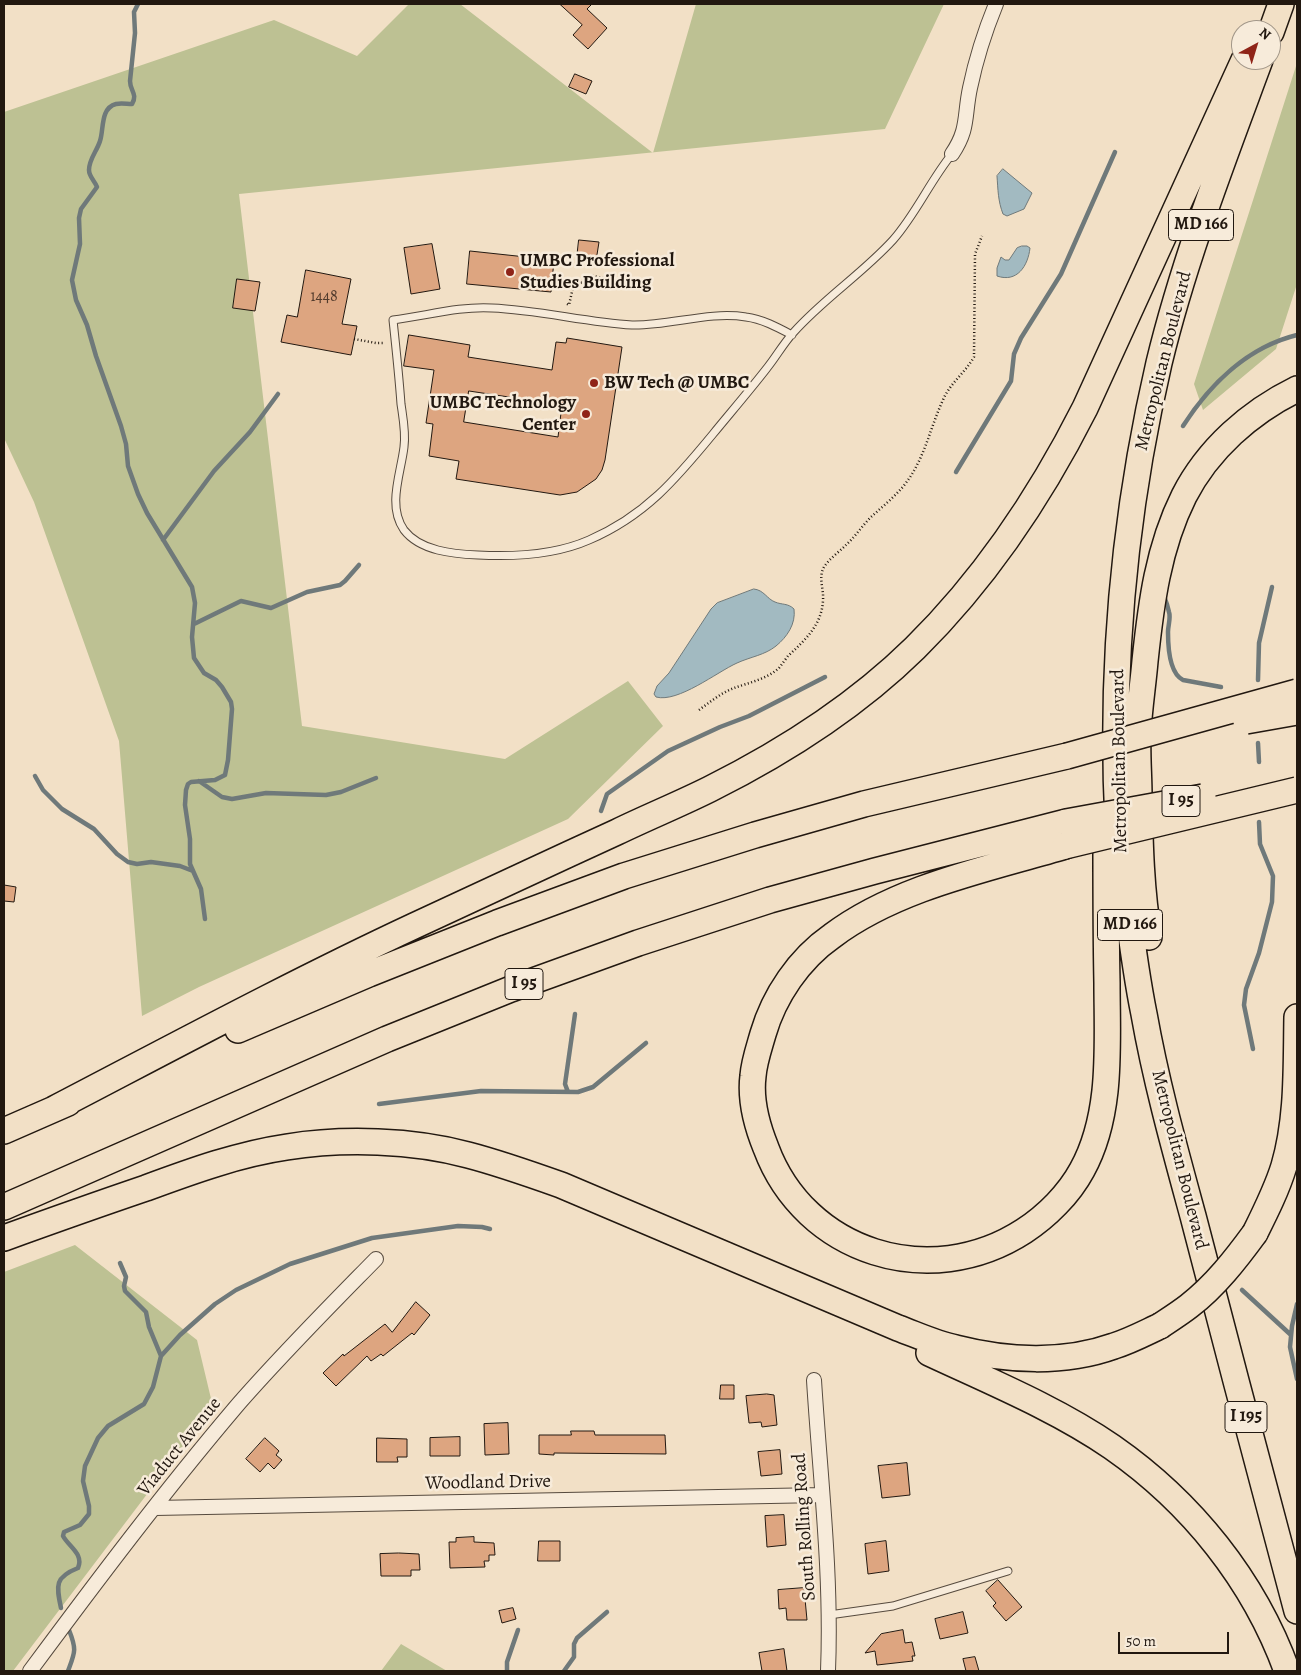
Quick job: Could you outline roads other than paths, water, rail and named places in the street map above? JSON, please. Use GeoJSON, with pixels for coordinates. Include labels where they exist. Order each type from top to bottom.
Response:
{"type":"FeatureCollection","features":[{"type":"Feature","properties":{"kind":"highway"},"geometry":{"type":"LineString","coordinates":[[1263,20],[1270,4]]}},
{"type":"Feature","properties":{"kind":"highway"},"geometry":{"type":"LineString","coordinates":[[1275,20],[1281,4]]}},
{"type":"Feature","properties":{"kind":"highway"},"geometry":{"type":"LineString","coordinates":[[54,1110],[343,959],[711,788],[772,755],[832,717],[879,680],[907,655],[981,577],[1008,540],[1064,451],[1239,70]]}},
{"type":"Feature","properties":{"kind":"highway","name":"Metropolitan Boulevard"},"geometry":{"type":"LineString","coordinates":[[1256,70],[1217,178],[1179,292],[1160,363],[1144,441],[1130,521],[1120,610],[1116,733],[1118,827],[1128,915],[1144,1017],[1171,1133],[1297,1611]]}},
{"type":"Feature","properties":{"kind":"highway"},"geometry":{"type":"LineString","coordinates":[[1220,1320],[1160,1014],[1145,913],[1140,826],[1138,732],[1150,611],[1160,561],[1171,525],[1184,495],[1212,455],[1237,429],[1273,401],[1297,389]]}},
{"type":"Feature","properties":{"kind":"highway"},"geometry":{"type":"LineString","coordinates":[[1130,521],[1116,609],[1105,734],[1107,1050],[1104,1100],[1095,1139],[1082,1170],[1060,1200],[1035,1224],[1006,1243],[974,1255],[933,1261],[900,1259],[862,1248],[830,1231],[807,1211],[787,1188],[771,1162],[760,1133],[754,1106],[752,1077],[769,1014],[784,988],[803,962],[828,938],[855,920],[890,902],[1065,834],[1297,790]]}},
{"type":"Feature","properties":{"kind":"highway"},"geometry":{"type":"LineString","coordinates":[[1067,756],[1297,692]]}},
{"type":"Feature","properties":{"kind":"highway"},"geometry":{"type":"LineString","coordinates":[[4,1132],[369,974],[496,923],[624,876],[755,835],[864,804],[1147,739],[1297,712]]}},
{"type":"Feature","properties":{"kind":"highway","name":"I 95"},"geometry":{"type":"LineString","coordinates":[[4,1207],[387,1039],[511,989],[638,943],[770,900],[875,870],[1065,834],[1146,807],[1297,782]]}},
{"type":"Feature","properties":{"kind":"highway"},"geometry":{"type":"LineString","coordinates":[[4,1238],[174,1177],[238,1157],[288,1147],[341,1142],[424,1147],[466,1154],[561,1185],[898,1328],[954,1348],[1001,1358],[1075,1355],[1114,1346],[1160,1326],[1190,1305],[1216,1281],[1238,1257],[1255,1233],[1284,1166],[1292,1127],[1297,1017]]}},
{"type":"Feature","properties":{"kind":"highway"},"geometry":{"type":"LineString","coordinates":[[756,1269],[894,1337],[1030,1400],[1111,1446],[1126,1457],[1179,1502],[1206,1531],[1232,1565],[1258,1606],[1287,1671]]}},
{"type":"Feature","properties":{"kind":"street"},"geometry":{"type":"LineString","coordinates":[[952,154],[961,141],[966,123],[969,90],[980,47],[996,4]]}},
{"type":"Feature","properties":{"kind":"street","name":"Viaduct Avenue"},"geometry":{"type":"LineString","coordinates":[[30,1671],[155,1508],[235,1409],[272,1366],[376,1259]]}},
{"type":"Feature","properties":{"kind":"street","name":"South Rolling Road"},"geometry":{"type":"LineString","coordinates":[[814,1380],[828,1585],[828,1671]]}},
{"type":"Feature","properties":{"kind":"street","name":"Woodland Drive"},"geometry":{"type":"LineString","coordinates":[[155,1508],[821,1495]]}},
{"type":"Feature","properties":{"kind":"lane"},"geometry":{"type":"LineString","coordinates":[[792,335],[769,323],[746,317],[721,316],[660,324],[633,325],[591,321],[519,310],[489,308],[393,320],[405,444],[396,493],[396,513],[404,530],[420,544],[433,549],[463,554],[506,557],[561,549],[588,541],[617,526],[648,506],[668,487],[769,366],[792,335],[825,301],[870,264],[894,238],[940,168],[952,154]]}},
{"type":"Feature","properties":{"kind":"lane"},"geometry":{"type":"LineString","coordinates":[[829,1615],[893,1606],[1008,1571]]}},
{"type":"Feature","properties":{"kind":"water"},"geometry":{"type":"Polygon","coordinates":[[[1003,169],[1032,193],[1024,209],[1007,216],[1003,214],[998,191],[997,176],[1003,169]]]}},
{"type":"Feature","properties":{"kind":"water"},"geometry":{"type":"Polygon","coordinates":[[[1022,246],[1030,248],[1024,267],[1016,275],[1010,277],[997,276],[997,268],[1001,257],[1009,260],[1017,248],[1022,246]]]}},
{"type":"Feature","properties":{"kind":"water"},"geometry":{"type":"Polygon","coordinates":[[[754,589],[760,591],[772,601],[794,609],[794,620],[784,639],[767,652],[737,663],[686,691],[665,698],[656,697],[654,694],[657,686],[669,673],[711,609],[717,603],[754,589]]]}},
{"type":"Feature","properties":{"kind":"waterway"},"geometry":{"type":"LineString","coordinates":[[138,4],[134,12],[135,33],[130,81],[134,101],[132,104],[116,104],[111,106],[105,115],[100,141],[89,166],[90,175],[97,187],[81,209],[79,218],[80,244],[72,280],[76,300],[87,325],[121,426],[126,444],[128,466],[138,494],[147,513],[192,587],[195,603],[192,637],[194,658],[204,673],[216,680],[222,687],[231,702],[228,760],[225,775],[215,780],[191,782],[186,790],[185,805],[190,839],[190,864],[201,889],[205,919]]}},
{"type":"Feature","properties":{"kind":"waterway"},"geometry":{"type":"LineString","coordinates":[[956,472],[1011,381],[1014,354],[1021,338],[1061,274],[1115,152]]}},
{"type":"Feature","properties":{"kind":"waterway"},"geometry":{"type":"LineString","coordinates":[[1183,426],[1205,396],[1232,369],[1262,348],[1297,335]]}},
{"type":"Feature","properties":{"kind":"waterway"},"geometry":{"type":"LineString","coordinates":[[163,540],[214,471],[250,432],[278,394]]}},
{"type":"Feature","properties":{"kind":"waterway"},"geometry":{"type":"LineString","coordinates":[[194,624],[241,601],[271,608],[307,592],[340,585],[359,565]]}},
{"type":"Feature","properties":{"kind":"waterway"},"geometry":{"type":"LineString","coordinates":[[1258,680],[1259,643],[1272,587]]}},
{"type":"Feature","properties":{"kind":"waterway"},"geometry":{"type":"LineString","coordinates":[[1164,596],[1170,614],[1168,632],[1170,659],[1178,677],[1183,680],[1221,687]]}},
{"type":"Feature","properties":{"kind":"waterway"},"geometry":{"type":"LineString","coordinates":[[601,811],[607,794],[668,751],[749,716],[825,677]]}},
{"type":"Feature","properties":{"kind":"waterway"},"geometry":{"type":"LineString","coordinates":[[1258,743],[1259,762]]}},
{"type":"Feature","properties":{"kind":"waterway"},"geometry":{"type":"LineString","coordinates":[[35,776],[43,790],[62,809],[94,829],[117,854],[128,862],[137,864],[151,862],[180,866],[193,871]]}},
{"type":"Feature","properties":{"kind":"waterway"},"geometry":{"type":"LineString","coordinates":[[199,781],[222,797],[232,799],[266,793],[326,795],[341,792],[376,778]]}},
{"type":"Feature","properties":{"kind":"waterway"},"geometry":{"type":"LineString","coordinates":[[1253,1049],[1244,1005],[1246,989],[1259,953],[1272,902],[1273,876],[1260,844],[1259,822]]}},
{"type":"Feature","properties":{"kind":"waterway"},"geometry":{"type":"LineString","coordinates":[[568,1092],[565,1084],[575,1014]]}},
{"type":"Feature","properties":{"kind":"waterway"},"geometry":{"type":"LineString","coordinates":[[379,1104],[481,1091],[578,1092],[593,1087],[646,1043]]}},
{"type":"Feature","properties":{"kind":"waterway"},"geometry":{"type":"LineString","coordinates":[[61,1608],[58,1593],[59,1583],[70,1571],[78,1568],[79,1563],[77,1555],[63,1536],[64,1532],[80,1525],[89,1514],[83,1481],[85,1466],[98,1438],[108,1426],[144,1404],[153,1387],[161,1356],[180,1335],[215,1304],[236,1290],[290,1264],[372,1238],[458,1226],[490,1229]]}},
{"type":"Feature","properties":{"kind":"waterway"},"geometry":{"type":"LineString","coordinates":[[120,1263],[126,1277],[125,1291],[146,1312],[149,1327],[161,1356]]}},
{"type":"Feature","properties":{"kind":"waterway"},"geometry":{"type":"LineString","coordinates":[[1242,1290],[1291,1335]]}},
{"type":"Feature","properties":{"kind":"waterway"},"geometry":{"type":"LineString","coordinates":[[1297,1304],[1290,1347],[1297,1379]]}},
{"type":"Feature","properties":{"kind":"waterway"},"geometry":{"type":"LineString","coordinates":[[564,1671],[574,1657],[574,1644],[577,1638],[607,1612]]}},
{"type":"Feature","properties":{"kind":"waterway"},"geometry":{"type":"LineString","coordinates":[[68,1671],[74,1651],[69,1630]]}},
{"type":"Feature","properties":{"kind":"waterway"},"geometry":{"type":"LineString","coordinates":[[507,1671],[507,1662],[518,1630]]}},
{"type":"Feature","properties":{"kind":"place","name":"UMBC Professional Studies Building"},"geometry":{"type":"Point","coordinates":[510,272]}},
{"type":"Feature","properties":{"kind":"place","name":"BW Tech @ UMBC"},"geometry":{"type":"Point","coordinates":[594,383]}},
{"type":"Feature","properties":{"kind":"place","name":"UMBC Technology Center"},"geometry":{"type":"Point","coordinates":[586,414]}}]}
